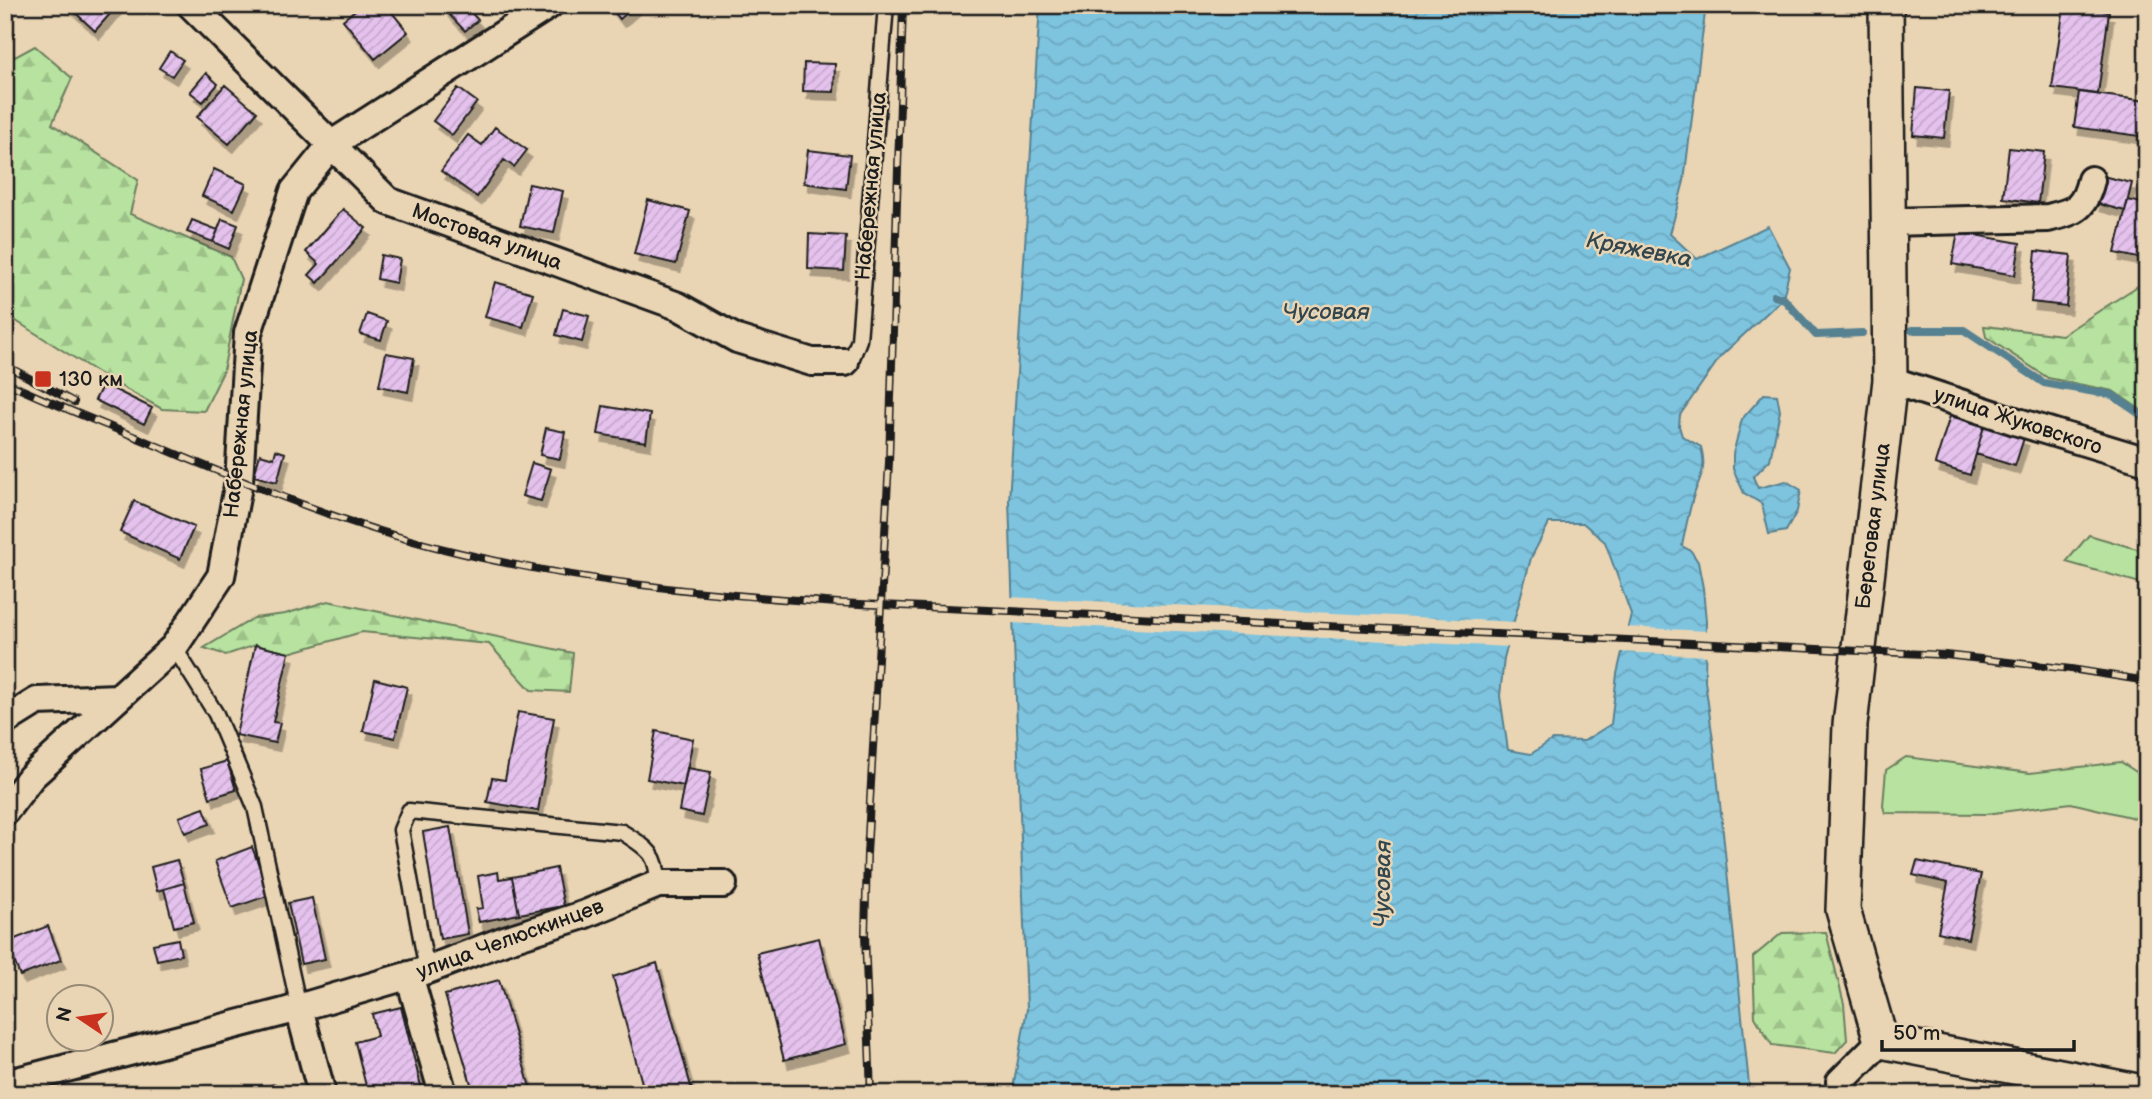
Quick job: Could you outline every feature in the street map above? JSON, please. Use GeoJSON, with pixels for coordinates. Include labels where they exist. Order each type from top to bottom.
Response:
{"type":"FeatureCollection","features":[{"type":"Feature","properties":{"kind":"street","name":"Мостовая улица"},"geometry":{"type":"LineString","coordinates":[[191,5],[388,201],[678,306],[737,339],[812,362],[845,362]]}},
{"type":"Feature","properties":{"kind":"street","name":"Набережная улица"},"geometry":{"type":"LineString","coordinates":[[7,805],[31,777],[174,647],[221,576],[239,481],[248,333],[294,191],[332,144],[549,5]]}},
{"type":"Feature","properties":{"kind":"street","name":"Береговая улица"},"geometry":{"type":"LineString","coordinates":[[1881,1041],[1843,910],[1850,725],[1890,380],[1886,5]]}},
{"type":"Feature","properties":{"kind":"street"},"geometry":{"type":"LineString","coordinates":[[1887,222],[2048,218],[2071,212],[2086,200],[2091,180]]}},
{"type":"Feature","properties":{"kind":"street","name":"улица Жуковского"},"geometry":{"type":"LineString","coordinates":[[1890,380],[2147,461]]}},
{"type":"Feature","properties":{"kind":"street"},"geometry":{"type":"LineString","coordinates":[[5,721],[37,701],[118,698]]}},
{"type":"Feature","properties":{"kind":"street","name":"улица Челюскинцев"},"geometry":{"type":"LineString","coordinates":[[19,1086],[418,973],[505,940],[583,915],[657,884],[723,884]]}},
{"type":"Feature","properties":{"kind":"street"},"geometry":{"type":"LineString","coordinates":[[418,973],[443,1094]]}},
{"type":"Feature","properties":{"kind":"street"},"geometry":{"type":"LineString","coordinates":[[299,1007],[322,1094]]}},
{"type":"Feature","properties":{"kind":"street"},"geometry":{"type":"LineString","coordinates":[[1841,1094],[1840,1082],[1881,1041],[2147,1093]]}},
{"type":"Feature","properties":{"kind":"lane","name":"Набережная улица"},"geometry":{"type":"LineString","coordinates":[[845,362],[852,358],[859,340],[886,5]]}},
{"type":"Feature","properties":{"kind":"lane"},"geometry":{"type":"LineString","coordinates":[[174,647],[216,714],[255,807],[299,1007]]}},
{"type":"Feature","properties":{"kind":"lane"},"geometry":{"type":"LineString","coordinates":[[418,973],[401,830],[409,811],[622,832],[642,845],[658,864],[657,884]]}},
{"type":"Feature","properties":{"kind":"green space"},"geometry":{"type":"Polygon","coordinates":[[[35,46],[72,78],[52,124],[138,180],[130,214],[231,257],[241,279],[223,372],[204,411],[162,409],[111,381],[5,314],[5,47],[15,57],[35,46]]]}},
{"type":"Feature","properties":{"kind":"green space"},"geometry":{"type":"Polygon","coordinates":[[[2147,280],[2147,414],[2113,391],[2048,378],[1986,337],[1984,326],[2062,335],[2147,280]]]}},
{"type":"Feature","properties":{"kind":"green space"},"geometry":{"type":"Polygon","coordinates":[[[2089,535],[2147,552],[2147,585],[2066,562],[2089,535]]]}},
{"type":"Feature","properties":{"kind":"green space"},"geometry":{"type":"Polygon","coordinates":[[[328,601],[573,653],[569,692],[531,690],[489,644],[362,632],[289,653],[255,645],[226,655],[204,648],[254,618],[285,614],[328,601]]]}},
{"type":"Feature","properties":{"kind":"green space"},"geometry":{"type":"Polygon","coordinates":[[[1906,757],[2030,773],[2121,762],[2147,779],[2147,821],[2071,803],[1986,814],[1885,813],[1883,806],[1886,770],[1906,757]]]}},
{"type":"Feature","properties":{"kind":"green space"},"geometry":{"type":"Polygon","coordinates":[[[1826,932],[1844,1004],[1847,1040],[1835,1053],[1772,1045],[1755,1017],[1753,957],[1782,933],[1826,932]]]}},
{"type":"Feature","properties":{"kind":"water","name":"Чусовая"},"geometry":{"type":"Polygon","coordinates":[[[1040,5],[1706,5],[1684,181],[1670,234],[1697,259],[1768,226],[1790,268],[1783,298],[1721,356],[1680,415],[1679,426],[1682,436],[1701,447],[1703,456],[1703,469],[1692,501],[1682,546],[1691,551],[1698,562],[1703,588],[1706,621],[1705,681],[1750,1094],[1012,1094],[1027,1009],[1009,501],[1040,5]],[[1549,523],[1531,558],[1504,658],[1500,696],[1508,750],[1531,754],[1552,740],[1584,741],[1611,724],[1617,674],[1631,614],[1605,542],[1583,523],[1549,523]]]}},
{"type":"Feature","properties":{"kind":"water"},"geometry":{"type":"Polygon","coordinates":[[[1764,394],[1777,395],[1780,411],[1770,460],[1753,477],[1758,488],[1786,481],[1801,490],[1797,511],[1786,531],[1769,534],[1762,504],[1744,493],[1733,469],[1733,454],[1742,419],[1764,394]]]}},
{"type":"Feature","properties":{"kind":"pier"},"geometry":{"type":"Polygon","coordinates":[[[1009,597],[1517,622],[1510,647],[1010,623],[1009,597]]]}},
{"type":"Feature","properties":{"kind":"pier"},"geometry":{"type":"Polygon","coordinates":[[[1624,627],[1709,631],[1709,656],[1619,652],[1624,627]]]}},
{"type":"Feature","properties":{"kind":"building"},"geometry":{"type":"Polygon","coordinates":[[[67,5],[118,5],[95,31],[67,5]]]}},
{"type":"Feature","properties":{"kind":"building"},"geometry":{"type":"Polygon","coordinates":[[[361,5],[386,5],[408,32],[375,59],[343,20],[361,5]]]}},
{"type":"Feature","properties":{"kind":"building"},"geometry":{"type":"Polygon","coordinates":[[[448,5],[464,5],[478,20],[465,31],[444,9],[448,5]]]}},
{"type":"Feature","properties":{"kind":"building"},"geometry":{"type":"Polygon","coordinates":[[[609,5],[636,5],[620,19],[609,5]]]}},
{"type":"Feature","properties":{"kind":"building"},"geometry":{"type":"Polygon","coordinates":[[[2064,6],[2109,12],[2098,94],[2052,88],[2064,6]]]}},
{"type":"Feature","properties":{"kind":"building"},"geometry":{"type":"Polygon","coordinates":[[[170,51],[183,60],[172,76],[159,68],[170,51]]]}},
{"type":"Feature","properties":{"kind":"building"},"geometry":{"type":"Polygon","coordinates":[[[804,63],[835,64],[834,92],[803,91],[804,63]]]}},
{"type":"Feature","properties":{"kind":"building"},"geometry":{"type":"Polygon","coordinates":[[[206,73],[218,84],[203,102],[190,92],[206,73]]]}},
{"type":"Feature","properties":{"kind":"building"},"geometry":{"type":"Polygon","coordinates":[[[225,85],[257,112],[229,144],[197,117],[225,85]]]}},
{"type":"Feature","properties":{"kind":"building"},"geometry":{"type":"Polygon","coordinates":[[[458,88],[477,102],[452,135],[433,121],[458,88]]]}},
{"type":"Feature","properties":{"kind":"building"},"geometry":{"type":"Polygon","coordinates":[[[1917,88],[1949,91],[1944,138],[1913,135],[1917,88]]]}},
{"type":"Feature","properties":{"kind":"building"},"geometry":{"type":"Polygon","coordinates":[[[2079,92],[2147,101],[2147,137],[2074,127],[2079,92]]]}},
{"type":"Feature","properties":{"kind":"building"},"geometry":{"type":"Polygon","coordinates":[[[495,127],[527,150],[514,167],[504,160],[477,197],[441,171],[468,135],[482,145],[495,127]]]}},
{"type":"Feature","properties":{"kind":"building"},"geometry":{"type":"Polygon","coordinates":[[[2009,148],[2044,152],[2038,203],[2003,198],[2009,148]]]}},
{"type":"Feature","properties":{"kind":"building"},"geometry":{"type":"Polygon","coordinates":[[[808,150],[850,155],[846,189],[804,183],[808,150]]]}},
{"type":"Feature","properties":{"kind":"building"},"geometry":{"type":"Polygon","coordinates":[[[214,169],[246,184],[234,210],[202,196],[214,169]]]}},
{"type":"Feature","properties":{"kind":"building"},"geometry":{"type":"Polygon","coordinates":[[[2102,176],[2132,183],[2125,211],[2095,203],[2102,176]]]}},
{"type":"Feature","properties":{"kind":"building"},"geometry":{"type":"Polygon","coordinates":[[[529,184],[563,191],[554,233],[520,226],[529,184]]]}},
{"type":"Feature","properties":{"kind":"building"},"geometry":{"type":"Polygon","coordinates":[[[648,200],[690,211],[676,264],[634,254],[648,200]]]}},
{"type":"Feature","properties":{"kind":"building"},"geometry":{"type":"Polygon","coordinates":[[[2128,200],[2147,204],[2147,260],[2115,253],[2128,200]]]}},
{"type":"Feature","properties":{"kind":"building"},"geometry":{"type":"Polygon","coordinates":[[[343,209],[366,228],[318,283],[309,275],[319,264],[306,252],[343,209]]]}},
{"type":"Feature","properties":{"kind":"building"},"geometry":{"type":"Polygon","coordinates":[[[222,219],[238,225],[229,249],[213,242],[222,219]]]}},
{"type":"Feature","properties":{"kind":"building"},"geometry":{"type":"Polygon","coordinates":[[[192,220],[218,230],[213,242],[187,232],[192,220]]]}},
{"type":"Feature","properties":{"kind":"building"},"geometry":{"type":"Polygon","coordinates":[[[1958,232],[2020,243],[2015,275],[1952,264],[1958,232]]]}},
{"type":"Feature","properties":{"kind":"building"},"geometry":{"type":"Polygon","coordinates":[[[809,234],[846,236],[844,271],[808,269],[809,234]]]}},
{"type":"Feature","properties":{"kind":"building"},"geometry":{"type":"Polygon","coordinates":[[[2036,251],[2071,255],[2066,306],[2031,302],[2036,251]]]}},
{"type":"Feature","properties":{"kind":"building"},"geometry":{"type":"Polygon","coordinates":[[[381,255],[400,259],[396,283],[377,279],[381,255]]]}},
{"type":"Feature","properties":{"kind":"building"},"geometry":{"type":"Polygon","coordinates":[[[495,282],[533,293],[523,327],[485,317],[495,282]]]}},
{"type":"Feature","properties":{"kind":"building"},"geometry":{"type":"Polygon","coordinates":[[[563,309],[589,316],[582,342],[556,335],[563,309]]]}},
{"type":"Feature","properties":{"kind":"building"},"geometry":{"type":"Polygon","coordinates":[[[367,314],[387,321],[381,340],[360,334],[367,314]]]}},
{"type":"Feature","properties":{"kind":"building"},"geometry":{"type":"Polygon","coordinates":[[[386,353],[414,358],[408,392],[379,386],[386,353]]]}},
{"type":"Feature","properties":{"kind":"building"},"geometry":{"type":"Polygon","coordinates":[[[103,384],[152,408],[144,424],[95,400],[103,384]]]}},
{"type":"Feature","properties":{"kind":"building"},"geometry":{"type":"Polygon","coordinates":[[[603,406],[650,414],[646,442],[598,434],[603,406]]]}},
{"type":"Feature","properties":{"kind":"building"},"geometry":{"type":"Polygon","coordinates":[[[1950,416],[1984,426],[1970,475],[1935,464],[1950,416]]]}},
{"type":"Feature","properties":{"kind":"building"},"geometry":{"type":"Polygon","coordinates":[[[1984,426],[2024,438],[2015,466],[1976,454],[1984,426]]]}},
{"type":"Feature","properties":{"kind":"building"},"geometry":{"type":"Polygon","coordinates":[[[546,428],[565,432],[560,459],[540,455],[546,428]]]}},
{"type":"Feature","properties":{"kind":"building"},"geometry":{"type":"Polygon","coordinates":[[[276,450],[285,453],[277,482],[254,476],[260,454],[274,458],[276,450]]]}},
{"type":"Feature","properties":{"kind":"building"},"geometry":{"type":"Polygon","coordinates":[[[532,463],[551,469],[541,501],[522,496],[532,463]]]}},
{"type":"Feature","properties":{"kind":"building"},"geometry":{"type":"Polygon","coordinates":[[[134,501],[194,527],[180,559],[120,532],[134,501]]]}},
{"type":"Feature","properties":{"kind":"building"},"geometry":{"type":"Polygon","coordinates":[[[255,645],[289,653],[273,722],[280,723],[275,743],[236,735],[255,645]]]}},
{"type":"Feature","properties":{"kind":"building"},"geometry":{"type":"Polygon","coordinates":[[[375,679],[407,687],[395,738],[363,731],[375,679]]]}},
{"type":"Feature","properties":{"kind":"building"},"geometry":{"type":"Polygon","coordinates":[[[518,712],[554,718],[538,811],[487,802],[492,778],[505,780],[518,712]]]}},
{"type":"Feature","properties":{"kind":"building"},"geometry":{"type":"Polygon","coordinates":[[[656,731],[693,739],[684,786],[647,779],[656,731]]]}},
{"type":"Feature","properties":{"kind":"building"},"geometry":{"type":"Polygon","coordinates":[[[227,761],[236,790],[210,798],[201,769],[227,761]]]}},
{"type":"Feature","properties":{"kind":"building"},"geometry":{"type":"Polygon","coordinates":[[[687,768],[711,772],[702,816],[679,811],[687,768]]]}},
{"type":"Feature","properties":{"kind":"building"},"geometry":{"type":"Polygon","coordinates":[[[204,808],[210,824],[185,833],[179,817],[204,808]]]}},
{"type":"Feature","properties":{"kind":"building"},"geometry":{"type":"Polygon","coordinates":[[[450,827],[468,934],[440,939],[423,832],[450,827]]]}},
{"type":"Feature","properties":{"kind":"building"},"geometry":{"type":"Polygon","coordinates":[[[252,847],[270,895],[232,908],[215,861],[252,847]]]}},
{"type":"Feature","properties":{"kind":"building"},"geometry":{"type":"Polygon","coordinates":[[[177,860],[184,883],[157,891],[151,867],[177,860]]]}},
{"type":"Feature","properties":{"kind":"building"},"geometry":{"type":"Polygon","coordinates":[[[1917,861],[1981,874],[1968,939],[1938,932],[1948,883],[1913,875],[1917,861]]]}},
{"type":"Feature","properties":{"kind":"building"},"geometry":{"type":"Polygon","coordinates":[[[556,868],[564,906],[519,914],[512,877],[556,868]]]}},
{"type":"Feature","properties":{"kind":"building"},"geometry":{"type":"Polygon","coordinates":[[[498,872],[499,879],[512,877],[519,914],[479,922],[476,909],[483,908],[478,876],[498,872]]]}},
{"type":"Feature","properties":{"kind":"building"},"geometry":{"type":"Polygon","coordinates":[[[184,883],[194,922],[174,927],[164,889],[184,883]]]}},
{"type":"Feature","properties":{"kind":"building"},"geometry":{"type":"Polygon","coordinates":[[[312,898],[325,959],[301,964],[288,903],[312,898]]]}},
{"type":"Feature","properties":{"kind":"building"},"geometry":{"type":"Polygon","coordinates":[[[48,926],[61,960],[20,976],[7,942],[48,926]]]}},
{"type":"Feature","properties":{"kind":"building"},"geometry":{"type":"Polygon","coordinates":[[[819,938],[846,1044],[784,1060],[757,953],[819,938]]]}},
{"type":"Feature","properties":{"kind":"building"},"geometry":{"type":"Polygon","coordinates":[[[178,939],[181,955],[157,960],[153,944],[178,939]]]}},
{"type":"Feature","properties":{"kind":"building"},"geometry":{"type":"Polygon","coordinates":[[[657,963],[693,1094],[645,1094],[613,977],[657,963]]]}},
{"type":"Feature","properties":{"kind":"building"},"geometry":{"type":"Polygon","coordinates":[[[499,980],[532,1094],[474,1094],[445,995],[499,980]]]}},
{"type":"Feature","properties":{"kind":"building"},"geometry":{"type":"Polygon","coordinates":[[[401,1007],[423,1094],[368,1094],[355,1042],[377,1036],[372,1014],[401,1007]]]}},
{"type":"Feature","properties":{"kind":"building"},"geometry":{"type":"Polygon","coordinates":[[[275,1084],[278,1094],[244,1094],[244,1093],[275,1084]]]}},
{"type":"Feature","properties":{"kind":"waterway","name":"Кряжевка"},"geometry":{"type":"LineString","coordinates":[[1774,296],[1783,298],[1816,335],[1862,333]]}},
{"type":"Feature","properties":{"kind":"waterway","name":"Кряжевка"},"geometry":{"type":"LineString","coordinates":[[1912,330],[1964,330],[2044,383],[2112,395],[2147,419]]}},
{"type":"Feature","properties":{"kind":"railway"},"geometry":{"type":"LineString","coordinates":[[871,1094],[865,935],[867,854],[889,462],[903,5]]}},
{"type":"Feature","properties":{"kind":"railway"},"geometry":{"type":"LineString","coordinates":[[5,365],[74,402]]}},
{"type":"Feature","properties":{"kind":"railway"},"geometry":{"type":"LineString","coordinates":[[5,382],[245,482],[374,529],[440,548],[588,578],[838,603],[1945,655],[2071,669],[2147,681]]}},
{"type":"Feature","properties":{"kind":"place","name":"130 км"},"geometry":{"type":"Point","coordinates":[43,379]}}]}
